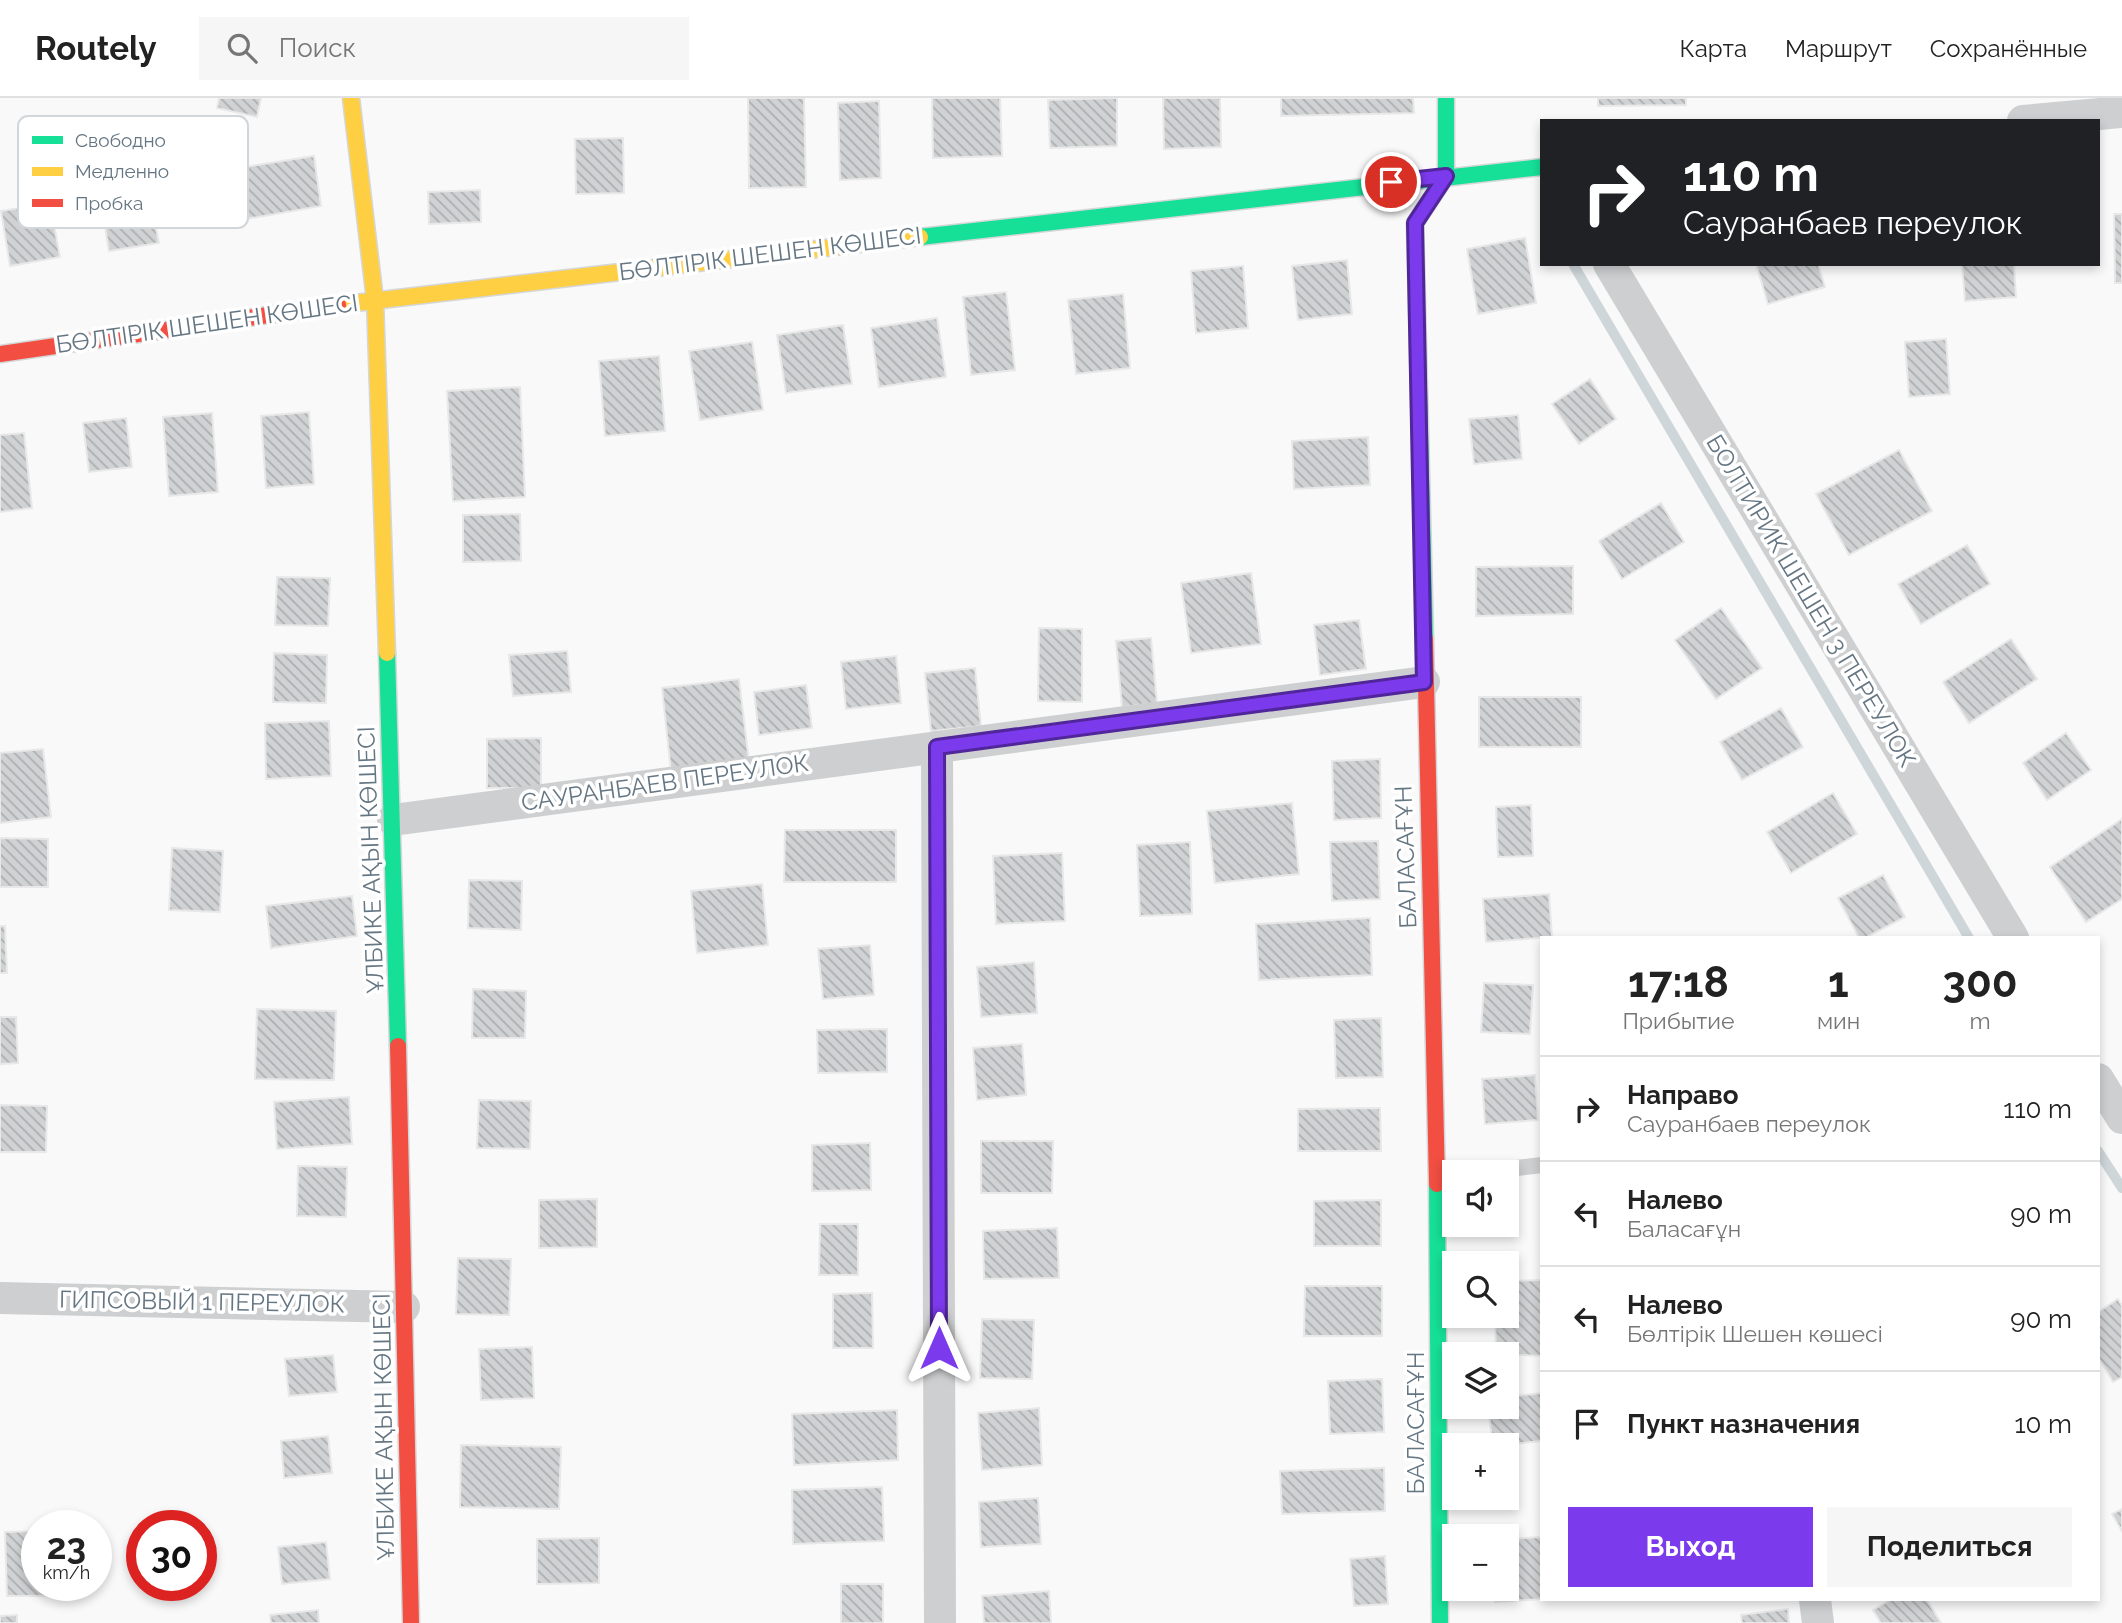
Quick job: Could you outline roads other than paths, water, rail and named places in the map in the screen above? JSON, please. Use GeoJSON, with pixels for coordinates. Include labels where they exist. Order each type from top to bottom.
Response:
{"type":"FeatureCollection","features":[{"type":"Feature","properties":{"kind":"street","name":"ҰЛБИКЕ АҚЫН КӨШЕСІ"},"geometry":{"type":"LineString","coordinates":[[351,98],[375,300],[393,820],[411,1623]]}},
{"type":"Feature","properties":{"kind":"street"},"geometry":{"type":"LineString","coordinates":[[1446,98],[1446,176]]}},
{"type":"Feature","properties":{"kind":"street"},"geometry":{"type":"LineString","coordinates":[[2045,119],[2122,112]]}},
{"type":"Feature","properties":{"kind":"street","name":"БӨЛТІРІК ШЕШЕН КӨШЕСІ"},"geometry":{"type":"LineString","coordinates":[[0,354],[375,300],[1540,167]]}},
{"type":"Feature","properties":{"kind":"street","name":"БАЛАСАҒҰН"},"geometry":{"type":"LineString","coordinates":[[1440,1623],[1437,1178],[1415,223],[1446,176]]}},
{"type":"Feature","properties":{"kind":"street","name":"БОЛТИРИК ШЕШЕН 3 ПЕРЕУЛОК"},"geometry":{"type":"LineString","coordinates":[[1610,266],[2012,936]]}},
{"type":"Feature","properties":{"kind":"street","name":"САУРАНБАЕВ ПЕРЕУЛОК"},"geometry":{"type":"LineString","coordinates":[[393,820],[1424,682]]}},
{"type":"Feature","properties":{"kind":"street"},"geometry":{"type":"LineString","coordinates":[[937,747],[940,1623]]}},
{"type":"Feature","properties":{"kind":"street"},"geometry":{"type":"LineString","coordinates":[[2100,1082],[2122,1118]]}},
{"type":"Feature","properties":{"kind":"street","name":"ГИПСОВЫЙ 1 ПЕРЕУЛОК"},"geometry":{"type":"LineString","coordinates":[[0,1298],[404,1307]]}},
{"type":"Feature","properties":{"kind":"street"},"geometry":{"type":"LineString","coordinates":[[1815,1601],[1818,1623]]}},
{"type":"Feature","properties":{"kind":"lane"},"geometry":{"type":"LineString","coordinates":[[1519,1168],[1540,1165]]}},
{"type":"Feature","properties":{"kind":"lane"},"geometry":{"type":"LineString","coordinates":[[1437,1178],[1442,1177]]}},
{"type":"Feature","properties":{"kind":"waterway"},"geometry":{"type":"LineString","coordinates":[[1574,266],[1968,936]]}},
{"type":"Feature","properties":{"kind":"waterway"},"geometry":{"type":"LineString","coordinates":[[2100,1154],[2122,1188]]}}]}
